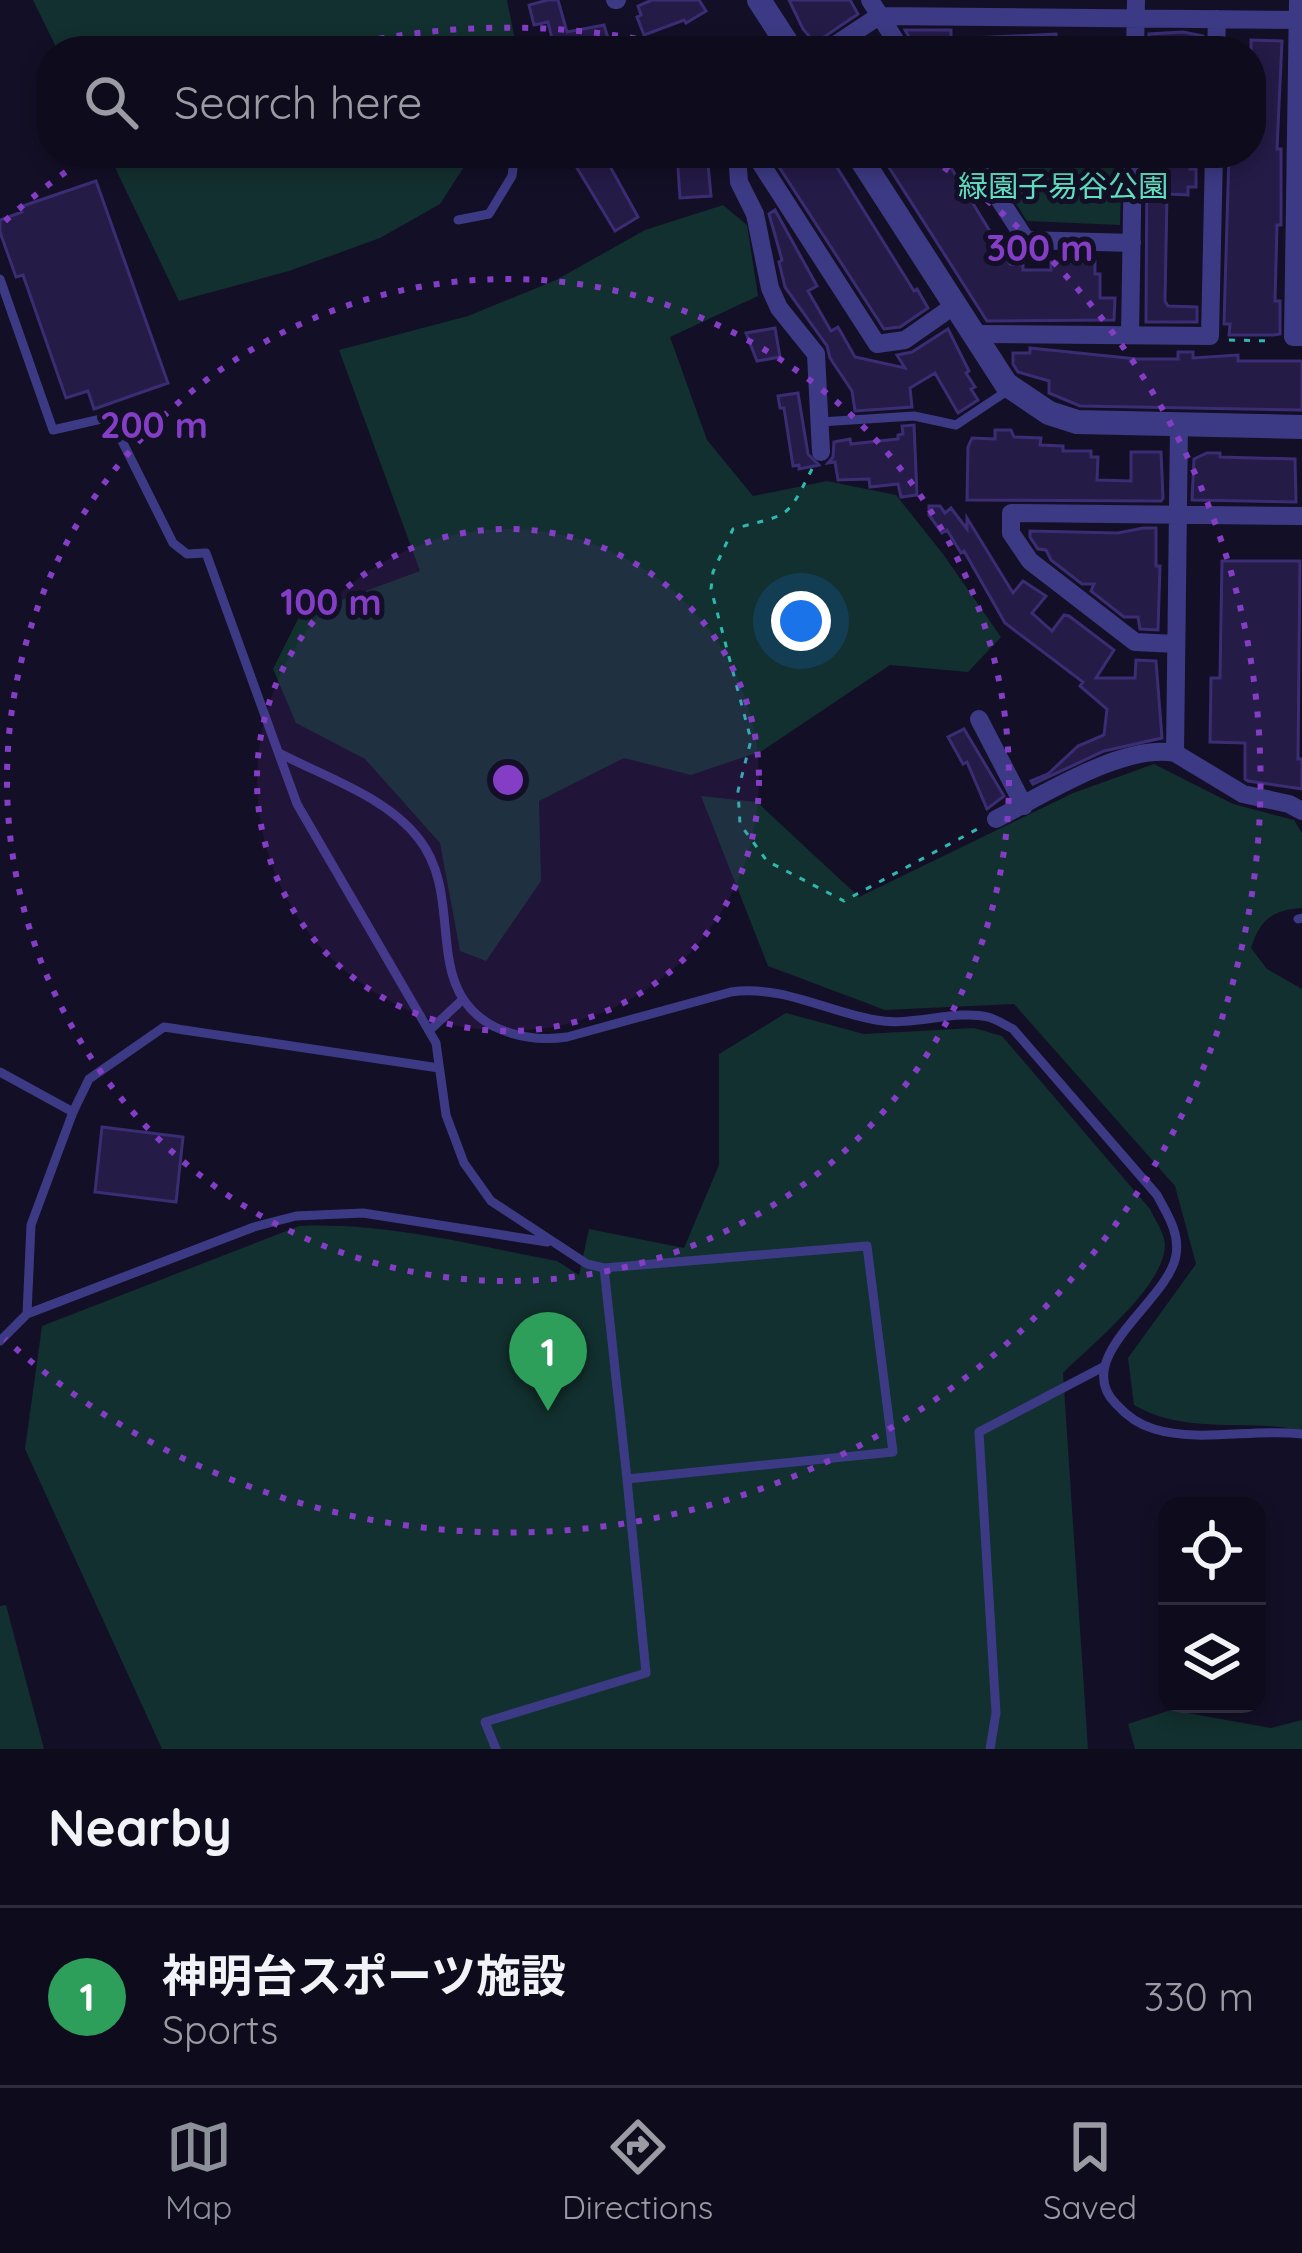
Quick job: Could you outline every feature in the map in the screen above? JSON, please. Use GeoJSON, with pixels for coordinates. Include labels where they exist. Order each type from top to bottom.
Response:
{"type":"FeatureCollection","features":[{"type":"Feature","properties":{"kind":"street"},"geometry":{"type":"LineString","coordinates":[[759,0],[782,36]]}},
{"type":"Feature","properties":{"kind":"street"},"geometry":{"type":"LineString","coordinates":[[874,8],[892,36]]}},
{"type":"Feature","properties":{"kind":"street"},"geometry":{"type":"LineString","coordinates":[[843,36],[874,8],[1135,9],[1217,19],[1299,13],[1298,337]]}},
{"type":"Feature","properties":{"kind":"street"},"geometry":{"type":"LineString","coordinates":[[1216,36],[1217,19]]}},
{"type":"Feature","properties":{"kind":"street"},"geometry":{"type":"LineString","coordinates":[[739,168],[778,308],[816,354],[821,452]]}},
{"type":"Feature","properties":{"kind":"street"},"geometry":{"type":"LineString","coordinates":[[764,168],[877,344],[905,340],[955,304]]}},
{"type":"Feature","properties":{"kind":"street"},"geometry":{"type":"LineString","coordinates":[[867,168],[1012,388],[1048,413],[1077,422],[1302,427]]}},
{"type":"Feature","properties":{"kind":"street"},"geometry":{"type":"LineString","coordinates":[[978,168],[1026,240],[1132,243]]}},
{"type":"Feature","properties":{"kind":"street"},"geometry":{"type":"LineString","coordinates":[[1130,335],[1133,168]]}},
{"type":"Feature","properties":{"kind":"street"},"geometry":{"type":"LineString","coordinates":[[974,334],[1210,336],[1214,168]]}},
{"type":"Feature","properties":{"kind":"street"},"geometry":{"type":"LineString","coordinates":[[1175,752],[1179,425]]}},
{"type":"Feature","properties":{"kind":"street"},"geometry":{"type":"LineString","coordinates":[[1176,644],[1135,642],[1030,561],[1011,533],[1011,513],[1302,516]]}},
{"type":"Feature","properties":{"kind":"street"},"geometry":{"type":"LineString","coordinates":[[979,718],[1024,806]]}},
{"type":"Feature","properties":{"kind":"street"},"geometry":{"type":"LineString","coordinates":[[996,819],[1082,776],[1141,754],[1175,752],[1243,794],[1302,812]]}},
{"type":"Feature","properties":{"kind":"lane"},"geometry":{"type":"LineString","coordinates":[[458,220],[489,214],[513,168]]}},
{"type":"Feature","properties":{"kind":"lane"},"geometry":{"type":"LineString","coordinates":[[0,279],[52,430],[110,417],[172,543],[187,554],[206,553],[297,804],[430,1030],[446,1114],[464,1163],[491,1201],[587,1264],[604,1268],[867,1246],[893,1451],[627,1478]]}},
{"type":"Feature","properties":{"kind":"lane"},"geometry":{"type":"LineString","coordinates":[[820,422],[914,416],[956,425],[1012,388]]}},
{"type":"Feature","properties":{"kind":"lane"},"geometry":{"type":"LineString","coordinates":[[279,753],[388,809],[418,837],[433,860],[443,890],[450,972],[460,1001],[489,1024],[514,1035],[544,1041],[755,989],[875,1020],[910,1023],[987,1016],[1013,1029],[1157,1195],[1174,1225],[1177,1254],[1166,1283],[1110,1348],[1103,1376],[1111,1400],[1153,1429],[1302,1434]]}},
{"type":"Feature","properties":{"kind":"lane"},"geometry":{"type":"LineString","coordinates":[[430,1030],[460,1001]]}},
{"type":"Feature","properties":{"kind":"lane"},"geometry":{"type":"LineString","coordinates":[[27,1314],[31,1225],[73,1112],[89,1079],[164,1027],[439,1068]]}},
{"type":"Feature","properties":{"kind":"lane"},"geometry":{"type":"LineString","coordinates":[[0,1072],[73,1112]]}},
{"type":"Feature","properties":{"kind":"lane"},"geometry":{"type":"LineString","coordinates":[[0,1341],[27,1314],[254,1227],[311,1214],[362,1213],[554,1244]]}},
{"type":"Feature","properties":{"kind":"lane"},"geometry":{"type":"LineString","coordinates":[[496,1749],[485,1722],[646,1673],[604,1268]]}},
{"type":"Feature","properties":{"kind":"lane"},"geometry":{"type":"LineString","coordinates":[[991,1749],[996,1713],[979,1432],[1106,1366]]}},
{"type":"Feature","properties":{"kind":"path"},"geometry":{"type":"LineString","coordinates":[[1210,336],[1284,341],[1298,337]]}},
{"type":"Feature","properties":{"kind":"path"},"geometry":{"type":"LineString","coordinates":[[821,452],[786,514],[733,529],[712,572],[711,589],[751,740],[738,791],[740,824],[767,861],[844,901],[996,819]]}},
{"type":"Feature","properties":{"kind":"green space"},"geometry":{"type":"Polygon","coordinates":[[[33,0],[507,0],[514,36],[51,36],[33,0]]]}},
{"type":"Feature","properties":{"kind":"green space"},"geometry":{"type":"Polygon","coordinates":[[[115,168],[463,168],[440,204],[380,238],[289,271],[179,301],[115,168]]]}},
{"type":"Feature","properties":{"kind":"green space","name":"緑園子易谷公園"},"geometry":{"type":"Polygon","coordinates":[[[993,168],[1122,168],[1120,225],[1027,221],[993,168]]]}},
{"type":"Feature","properties":{"kind":"green space"},"geometry":{"type":"Polygon","coordinates":[[[723,205],[747,225],[758,296],[670,337],[707,440],[753,496],[827,481],[896,495],[1001,637],[968,672],[890,665],[762,751],[691,775],[624,758],[539,801],[541,881],[486,961],[460,951],[440,843],[365,759],[296,723],[273,669],[300,615],[420,571],[339,350],[468,316],[556,280],[645,230],[723,205]]]}},
{"type":"Feature","properties":{"kind":"green space"},"geometry":{"type":"Polygon","coordinates":[[[1154,764],[1233,804],[1294,820],[1302,833],[1302,908],[1269,918],[1251,948],[1267,969],[1302,989],[1302,1430],[1174,1420],[1134,1405],[1128,1358],[1196,1264],[1175,1186],[1014,1004],[885,1010],[768,966],[701,796],[757,802],[859,897],[1073,793],[1154,764]]]}},
{"type":"Feature","properties":{"kind":"green space"},"geometry":{"type":"Polygon","coordinates":[[[786,1013],[864,1034],[974,1028],[1002,1036],[1150,1209],[1162,1232],[1162,1261],[1153,1279],[1063,1373],[1088,1749],[162,1749],[25,1449],[42,1326],[299,1226],[429,1236],[557,1261],[579,1275],[589,1229],[684,1248],[719,1165],[719,1054],[786,1013]]]}},
{"type":"Feature","properties":{"kind":"green space"},"geometry":{"type":"Polygon","coordinates":[[[6,1605],[44,1749],[0,1749],[0,1606],[6,1605]]]}},
{"type":"Feature","properties":{"kind":"green space"},"geometry":{"type":"Polygon","coordinates":[[[1162,1713],[1271,1728],[1302,1720],[1302,1749],[1135,1749],[1128,1724],[1162,1713]]]}},
{"type":"Feature","properties":{"kind":"building"},"geometry":{"type":"Polygon","coordinates":[[[558,0],[567,32],[604,25],[607,36],[551,36],[548,22],[534,25],[529,5],[558,0]]]}},
{"type":"Feature","properties":{"kind":"building"},"geometry":{"type":"Polygon","coordinates":[[[652,0],[699,0],[706,11],[686,23],[644,35],[638,6],[652,0]]]}},
{"type":"Feature","properties":{"kind":"building"},"geometry":{"type":"Polygon","coordinates":[[[789,0],[850,0],[858,14],[825,36],[809,36],[789,0]]]}},
{"type":"Feature","properties":{"kind":"building"},"geometry":{"type":"Polygon","coordinates":[[[905,30],[951,30],[951,36],[908,36],[905,30]]]}},
{"type":"Feature","properties":{"kind":"building"},"geometry":{"type":"Polygon","coordinates":[[[1183,32],[1203,36],[1149,36],[1183,32]]]}},
{"type":"Feature","properties":{"kind":"building"},"geometry":{"type":"Polygon","coordinates":[[[1266,40],[1282,41],[1277,149],[1281,149],[1281,225],[1277,225],[1275,301],[1280,301],[1280,334],[1229,335],[1230,324],[1224,324],[1229,168],[1266,168],[1266,40]]]}},
{"type":"Feature","properties":{"kind":"building"},"geometry":{"type":"Polygon","coordinates":[[[577,168],[611,168],[638,217],[615,231],[577,168]]]}},
{"type":"Feature","properties":{"kind":"building"},"geometry":{"type":"Polygon","coordinates":[[[678,168],[708,168],[711,196],[680,198],[678,168]]]}},
{"type":"Feature","properties":{"kind":"building"},"geometry":{"type":"Polygon","coordinates":[[[780,168],[837,168],[914,291],[917,289],[928,308],[900,327],[884,329],[780,168]]]}},
{"type":"Feature","properties":{"kind":"building"},"geometry":{"type":"Polygon","coordinates":[[[889,168],[951,168],[1010,264],[1023,265],[1023,270],[1051,270],[1051,262],[1095,262],[1100,298],[1115,298],[1114,320],[987,321],[889,168]]]}},
{"type":"Feature","properties":{"kind":"building"},"geometry":{"type":"Polygon","coordinates":[[[1147,168],[1196,169],[1196,187],[1188,187],[1188,195],[1167,194],[1165,301],[1168,306],[1197,307],[1197,322],[1146,322],[1147,168]]]}},
{"type":"Feature","properties":{"kind":"building"},"geometry":{"type":"Polygon","coordinates":[[[96,181],[168,383],[94,409],[88,391],[66,398],[23,275],[16,277],[0,220],[22,212],[20,207],[96,181]]]}},
{"type":"Feature","properties":{"kind":"building"},"geometry":{"type":"Polygon","coordinates":[[[775,210],[817,286],[808,291],[831,331],[838,327],[855,357],[905,368],[897,355],[912,352],[948,329],[978,400],[958,413],[935,373],[910,388],[912,407],[855,411],[852,391],[827,346],[785,287],[769,214],[775,210]]]}},
{"type":"Feature","properties":{"kind":"building"},"geometry":{"type":"Polygon","coordinates":[[[775,328],[780,357],[757,361],[746,333],[775,328]]]}},
{"type":"Feature","properties":{"kind":"building"},"geometry":{"type":"Polygon","coordinates":[[[1030,348],[1137,359],[1178,359],[1178,352],[1193,352],[1193,358],[1238,355],[1238,361],[1302,361],[1302,410],[1080,406],[1049,393],[1049,381],[1018,372],[1013,353],[1030,353],[1030,348]]]}},
{"type":"Feature","properties":{"kind":"building"},"geometry":{"type":"Polygon","coordinates":[[[798,393],[808,454],[819,465],[799,469],[793,466],[778,396],[798,393]]]}},
{"type":"Feature","properties":{"kind":"building"},"geometry":{"type":"Polygon","coordinates":[[[914,425],[917,495],[901,497],[898,484],[870,487],[869,479],[838,480],[835,462],[828,463],[834,442],[898,439],[902,426],[914,425]]]}},
{"type":"Feature","properties":{"kind":"building"},"geometry":{"type":"Polygon","coordinates":[[[995,430],[1011,430],[1014,437],[1041,438],[1040,445],[1063,446],[1063,451],[1091,451],[1091,457],[1098,457],[1097,480],[1131,481],[1131,452],[1161,452],[1163,498],[967,500],[968,447],[972,438],[995,439],[995,430]]]}},
{"type":"Feature","properties":{"kind":"building"},"geometry":{"type":"Polygon","coordinates":[[[1207,453],[1295,459],[1296,502],[1192,500],[1194,459],[1207,453]]]}},
{"type":"Feature","properties":{"kind":"building"},"geometry":{"type":"Polygon","coordinates":[[[929,506],[940,506],[945,513],[951,508],[967,529],[967,518],[1013,593],[1023,581],[1046,596],[1032,613],[1052,631],[1064,615],[1069,616],[1114,650],[1096,678],[1135,678],[1136,660],[1156,661],[1162,738],[1104,751],[1033,784],[1078,746],[1104,735],[1107,709],[1080,686],[1083,682],[1005,623],[964,551],[929,515],[929,506]]]}},
{"type":"Feature","properties":{"kind":"building"},"geometry":{"type":"Polygon","coordinates":[[[1156,528],[1158,630],[1140,629],[1138,617],[1124,617],[1091,591],[1094,584],[1082,584],[1030,537],[1030,531],[1118,533],[1156,528]]]}},
{"type":"Feature","properties":{"kind":"building"},"geometry":{"type":"Polygon","coordinates":[[[1222,561],[1300,561],[1298,759],[1302,759],[1302,789],[1248,781],[1245,743],[1210,742],[1211,678],[1220,678],[1222,561]]]}},
{"type":"Feature","properties":{"kind":"building"},"geometry":{"type":"Polygon","coordinates":[[[964,729],[1004,796],[987,809],[967,762],[963,764],[948,737],[964,729]]]}},
{"type":"Feature","properties":{"kind":"building"},"geometry":{"type":"Polygon","coordinates":[[[102,1127],[183,1137],[176,1202],[95,1192],[102,1127]]]}},
{"type":"Feature","properties":{"kind":"place","name":"神明台スポーツ施設"},"geometry":{"type":"Point","coordinates":[548,1411]}}]}
